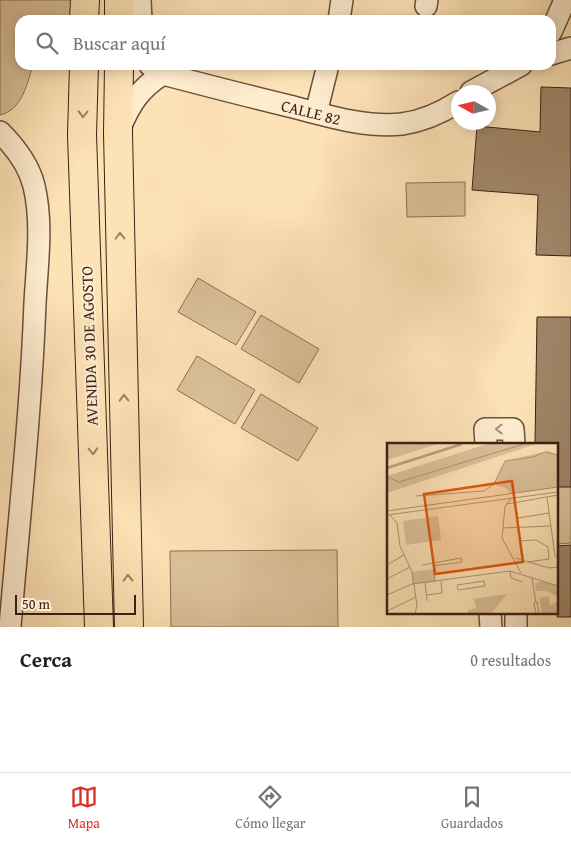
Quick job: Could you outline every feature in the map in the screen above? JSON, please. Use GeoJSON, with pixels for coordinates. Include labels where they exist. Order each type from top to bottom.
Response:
{"type":"FeatureCollection","features":[{"type":"Feature","properties":{"kind":"main road"},"geometry":{"type":"LineString","coordinates":[[84,15],[85,0]]}},
{"type":"Feature","properties":{"kind":"main road"},"geometry":{"type":"LineString","coordinates":[[119,15],[120,0]]}},
{"type":"Feature","properties":{"kind":"main road","name":"AVENIDA 30 DE AGOSTO"},"geometry":{"type":"LineString","coordinates":[[84,70],[82,134],[99,627]]}},
{"type":"Feature","properties":{"kind":"main road","name":"AVENIDA 30 DE AGOSTO"},"geometry":{"type":"LineString","coordinates":[[119,70],[118,133],[129,627]]}},
{"type":"Feature","properties":{"kind":"street"},"geometry":{"type":"LineString","coordinates":[[140,0],[141,15]]}},
{"type":"Feature","properties":{"kind":"street"},"geometry":{"type":"LineString","coordinates":[[340,15],[342,0]]}},
{"type":"Feature","properties":{"kind":"street"},"geometry":{"type":"LineString","coordinates":[[556,21],[565,0]]}},
{"type":"Feature","properties":{"kind":"street"},"geometry":{"type":"LineString","coordinates":[[556,52],[571,48]]}},
{"type":"Feature","properties":{"kind":"street","name":"CALLE 82"},"geometry":{"type":"LineString","coordinates":[[118,133],[129,106],[148,83],[156,70]]}},
{"type":"Feature","properties":{"kind":"street","name":"CALLE 82"},"geometry":{"type":"LineString","coordinates":[[164,70],[316,113],[365,123],[396,124],[433,116],[451,106]]}},
{"type":"Feature","properties":{"kind":"street"},"geometry":{"type":"LineString","coordinates":[[316,113],[327,70]]}},
{"type":"Feature","properties":{"kind":"street"},"geometry":{"type":"LineString","coordinates":[[484,85],[512,70]]}},
{"type":"Feature","properties":{"kind":"street"},"geometry":{"type":"LineString","coordinates":[[0,132],[13,146],[26,166],[34,185],[38,233],[32,374],[10,627]]}},
{"type":"Feature","properties":{"kind":"street"},"geometry":{"type":"LineString","coordinates":[[486,443],[486,429],[513,429],[514,443]]}},
{"type":"Feature","properties":{"kind":"street"},"geometry":{"type":"LineString","coordinates":[[490,614],[491,627]]}},
{"type":"Feature","properties":{"kind":"street"},"geometry":{"type":"LineString","coordinates":[[516,614],[516,627]]}},
{"type":"Feature","properties":{"kind":"shaded area"},"geometry":{"type":"Polygon","coordinates":[[[0,0],[85,0],[84,15],[15,15],[15,70],[31,70],[19,102],[14,108],[0,115],[0,0]]]}},
{"type":"Feature","properties":{"kind":"shaded area"},"geometry":{"type":"Polygon","coordinates":[[[465,182],[465,216],[407,217],[406,183],[465,182]]]}},
{"type":"Feature","properties":{"kind":"shaded area"},"geometry":{"type":"Polygon","coordinates":[[[198,278],[256,312],[236,345],[178,312],[198,278]]]}},
{"type":"Feature","properties":{"kind":"shaded area"},"geometry":{"type":"Polygon","coordinates":[[[261,315],[319,349],[299,383],[241,349],[261,315]]]}},
{"type":"Feature","properties":{"kind":"shaded area"},"geometry":{"type":"Polygon","coordinates":[[[197,356],[255,390],[235,424],[177,390],[197,356]]]}},
{"type":"Feature","properties":{"kind":"shaded area"},"geometry":{"type":"Polygon","coordinates":[[[261,394],[318,428],[298,461],[241,428],[261,394]]]}},
{"type":"Feature","properties":{"kind":"shaded area"},"geometry":{"type":"Polygon","coordinates":[[[558,486],[571,486],[571,543],[558,544],[558,486]]]}},
{"type":"Feature","properties":{"kind":"shaded area"},"geometry":{"type":"Polygon","coordinates":[[[337,550],[338,627],[171,627],[170,551],[337,550]]]}},
{"type":"Feature","properties":{"kind":"building"},"geometry":{"type":"Polygon","coordinates":[[[541,87],[571,88],[571,256],[536,255],[538,195],[472,190],[477,130],[496,130],[496,128],[540,132],[541,87]]]}},
{"type":"Feature","properties":{"kind":"building"},"geometry":{"type":"Polygon","coordinates":[[[537,317],[571,317],[571,487],[558,487],[558,443],[535,443],[537,317]]]}},
{"type":"Feature","properties":{"kind":"building"},"geometry":{"type":"Polygon","coordinates":[[[571,545],[571,617],[557,617],[558,546],[571,545]]]}}]}
